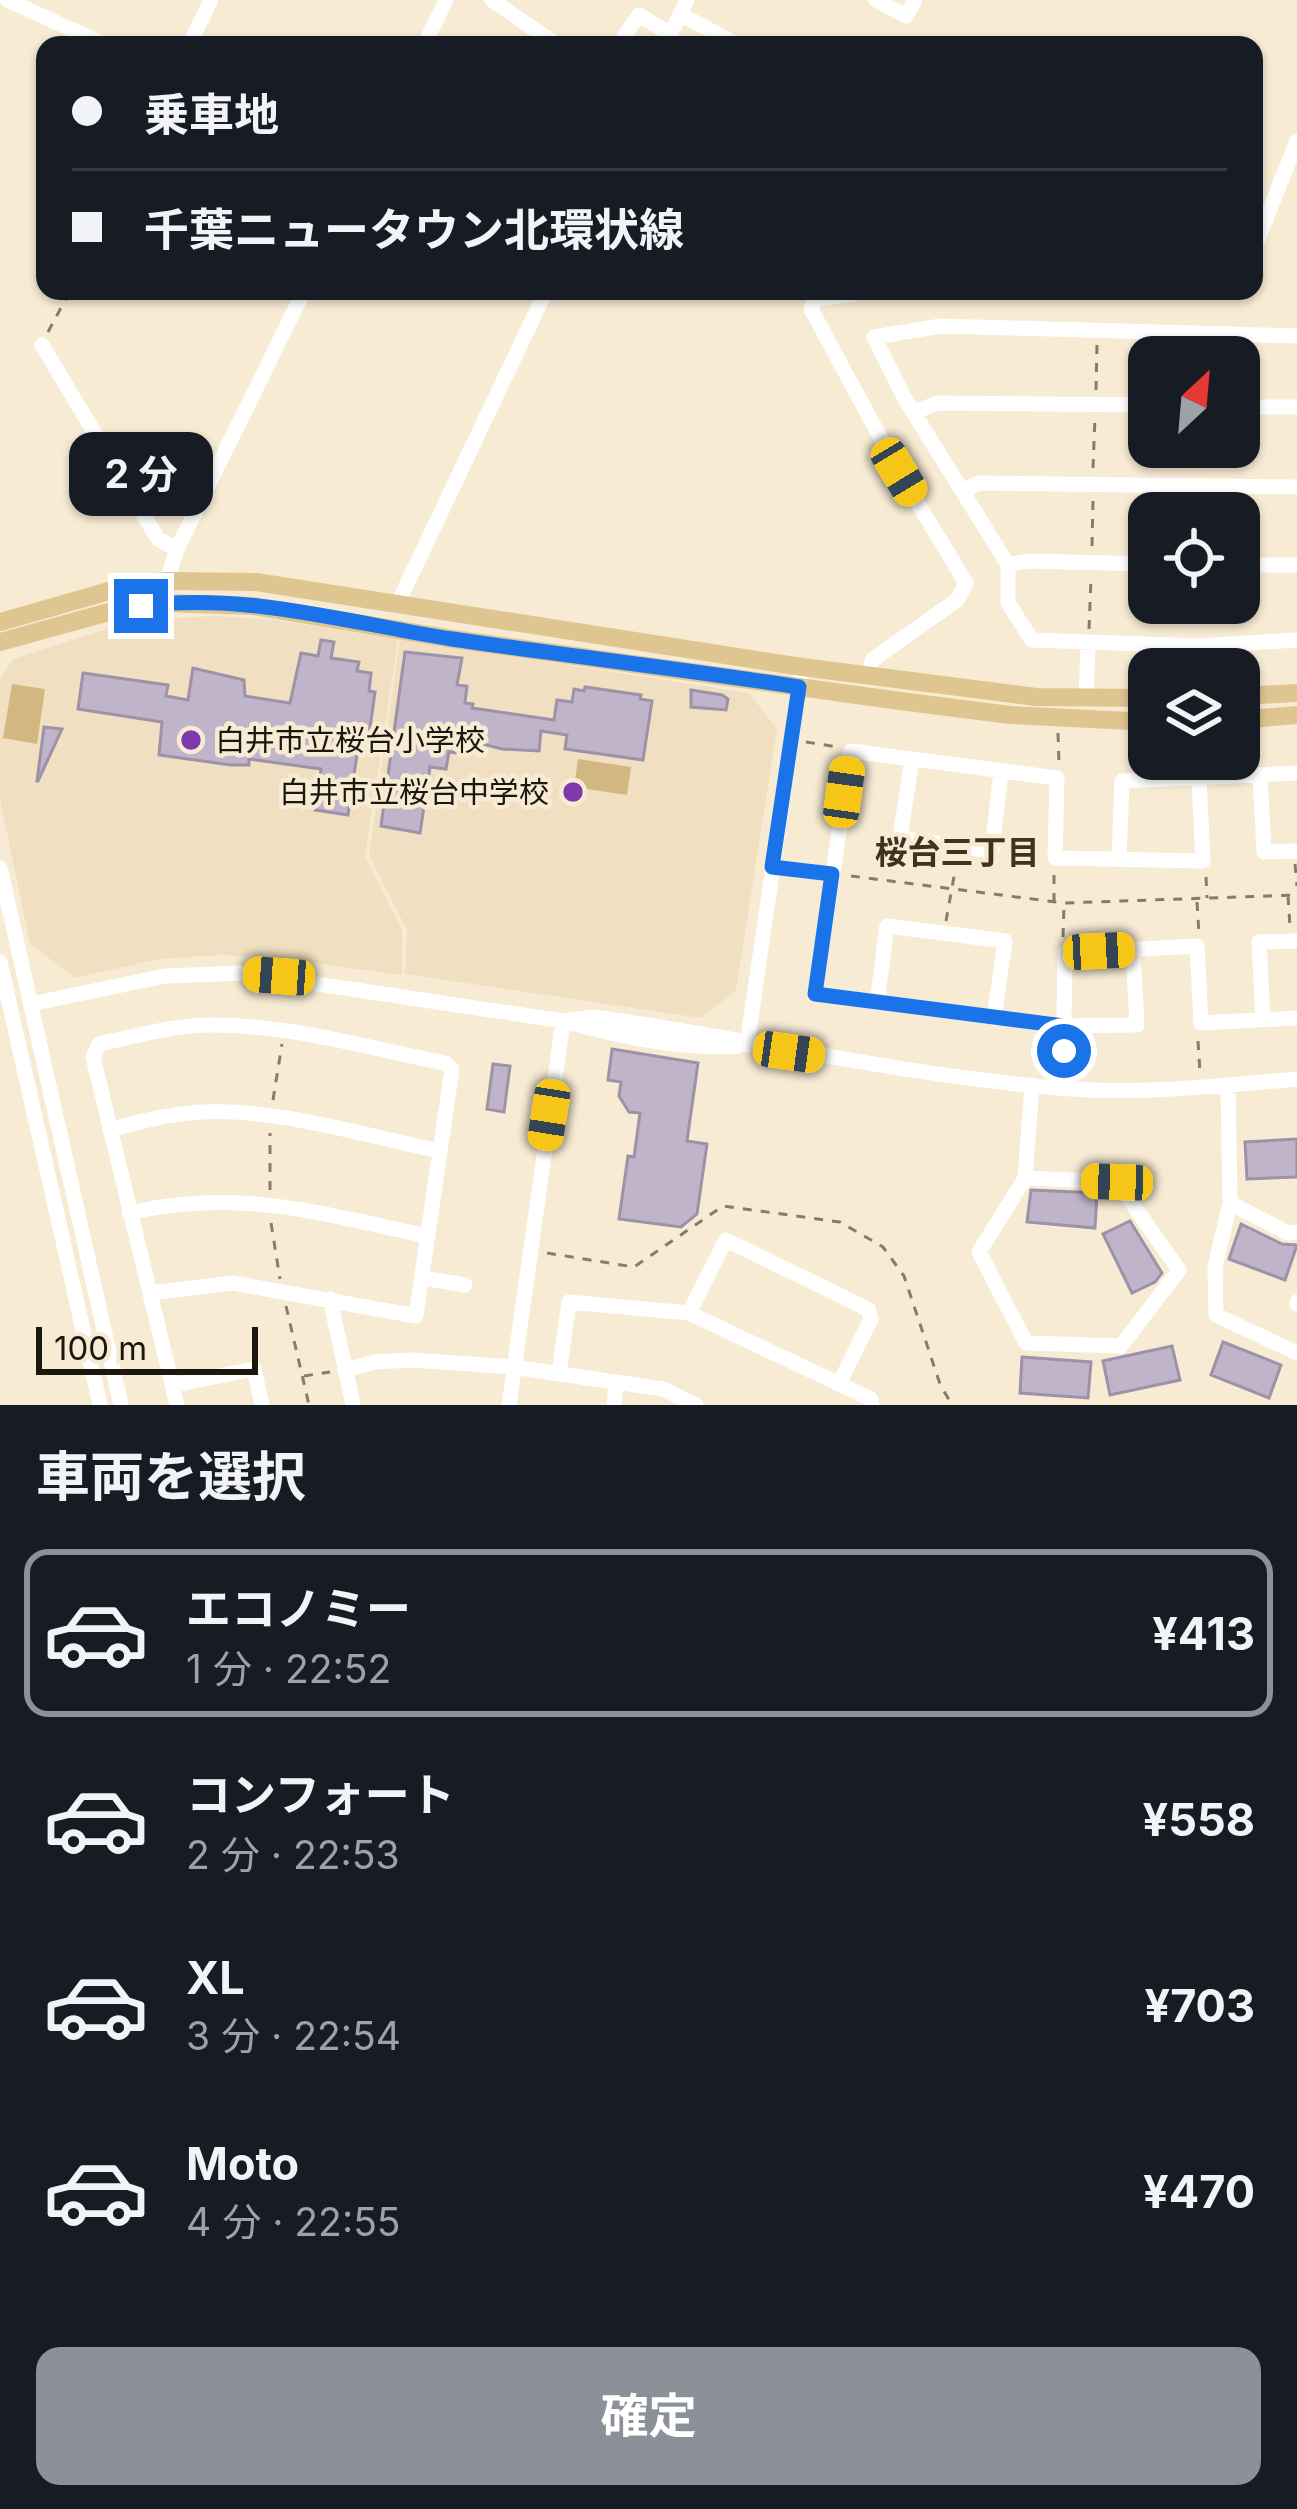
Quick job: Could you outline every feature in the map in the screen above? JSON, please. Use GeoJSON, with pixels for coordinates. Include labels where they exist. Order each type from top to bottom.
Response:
{"type":"FeatureCollection","features":[{"type":"Feature","properties":{"kind":"main road"},"geometry":{"type":"LineString","coordinates":[[0,622],[99,592],[167,580],[256,582],[1010,715],[1128,721]]}},
{"type":"Feature","properties":{"kind":"main road"},"geometry":{"type":"LineString","coordinates":[[0,643],[116,610],[166,603],[287,609],[453,639],[801,677],[870,674],[1036,697],[1128,698]]}},
{"type":"Feature","properties":{"kind":"main road"},"geometry":{"type":"LineString","coordinates":[[1260,695],[1297,693]]}},
{"type":"Feature","properties":{"kind":"main road"},"geometry":{"type":"LineString","coordinates":[[1260,718],[1297,715]]}},
{"type":"Feature","properties":{"kind":"street"},"geometry":{"type":"LineString","coordinates":[[7,0],[86,36]]}},
{"type":"Feature","properties":{"kind":"street"},"geometry":{"type":"LineString","coordinates":[[193,36],[211,0]]}},
{"type":"Feature","properties":{"kind":"street"},"geometry":{"type":"LineString","coordinates":[[428,36],[446,0]]}},
{"type":"Feature","properties":{"kind":"street"},"geometry":{"type":"LineString","coordinates":[[492,0],[544,36]]}},
{"type":"Feature","properties":{"kind":"street"},"geometry":{"type":"LineString","coordinates":[[876,0],[906,16],[915,0]]}},
{"type":"Feature","properties":{"kind":"street"},"geometry":{"type":"LineString","coordinates":[[669,36],[683,7],[724,36]]}},
{"type":"Feature","properties":{"kind":"street"},"geometry":{"type":"LineString","coordinates":[[625,36],[640,15],[664,36]]}},
{"type":"Feature","properties":{"kind":"street"},"geometry":{"type":"LineString","coordinates":[[1263,226],[1297,141]]}},
{"type":"Feature","properties":{"kind":"street"},"geometry":{"type":"LineString","coordinates":[[166,603],[167,580],[177,549],[300,300]]}},
{"type":"Feature","properties":{"kind":"street"},"geometry":{"type":"LineString","coordinates":[[397,605],[542,300]]}},
{"type":"Feature","properties":{"kind":"street"},"geometry":{"type":"LineString","coordinates":[[815,300],[811,309],[899,472],[966,583],[957,600],[872,660],[870,674]]}},
{"type":"Feature","properties":{"kind":"street"},"geometry":{"type":"LineString","coordinates":[[1297,336],[941,326],[874,337],[1007,565],[1008,603],[1032,640],[1198,646],[1297,640]]}},
{"type":"Feature","properties":{"kind":"street"},"geometry":{"type":"LineString","coordinates":[[42,345],[158,539],[177,549]]}},
{"type":"Feature","properties":{"kind":"street"},"geometry":{"type":"LineString","coordinates":[[914,412],[938,403],[1128,405]]}},
{"type":"Feature","properties":{"kind":"street"},"geometry":{"type":"LineString","coordinates":[[1260,406],[1297,407]]}},
{"type":"Feature","properties":{"kind":"street"},"geometry":{"type":"LineString","coordinates":[[962,491],[980,484],[1297,487]]}},
{"type":"Feature","properties":{"kind":"street"},"geometry":{"type":"LineString","coordinates":[[1007,565],[1028,560],[1128,563]]}},
{"type":"Feature","properties":{"kind":"street"},"geometry":{"type":"LineString","coordinates":[[1260,566],[1297,565]]}},
{"type":"Feature","properties":{"kind":"street"},"geometry":{"type":"LineString","coordinates":[[1086,699],[1088,643]]}},
{"type":"Feature","properties":{"kind":"street"},"geometry":{"type":"LineString","coordinates":[[747,1045],[801,677]]}},
{"type":"Feature","properties":{"kind":"street"},"geometry":{"type":"LineString","coordinates":[[1133,950],[1137,1025],[1064,1026],[815,994],[850,752],[1057,778],[1055,858],[1203,861],[1198,780]]}},
{"type":"Feature","properties":{"kind":"street"},"geometry":{"type":"LineString","coordinates":[[912,759],[900,838],[992,851],[1001,771]]}},
{"type":"Feature","properties":{"kind":"street"},"geometry":{"type":"LineString","coordinates":[[1296,851],[1264,853],[1260,775],[1297,773]]}},
{"type":"Feature","properties":{"kind":"street"},"geometry":{"type":"LineString","coordinates":[[1120,859],[1122,781],[1141,780]]}},
{"type":"Feature","properties":{"kind":"street"},"geometry":{"type":"LineString","coordinates":[[772,867],[832,874]]}},
{"type":"Feature","properties":{"kind":"street"},"geometry":{"type":"LineString","coordinates":[[0,868],[121,1405]]}},
{"type":"Feature","properties":{"kind":"street"},"geometry":{"type":"LineString","coordinates":[[877,1003],[886,926],[944,933],[1005,941],[994,1018]]}},
{"type":"Feature","properties":{"kind":"street"},"geometry":{"type":"LineString","coordinates":[[1263,1020],[1259,942],[1294,941]]}},
{"type":"Feature","properties":{"kind":"street"},"geometry":{"type":"LineString","coordinates":[[1063,1089],[1065,953],[1197,946],[1201,1023],[1297,1018]]}},
{"type":"Feature","properties":{"kind":"street"},"geometry":{"type":"LineString","coordinates":[[0,962],[100,1405]]}},
{"type":"Feature","properties":{"kind":"street"},"geometry":{"type":"LineString","coordinates":[[31,1004],[165,976],[244,973],[563,1021],[596,1018],[716,1034],[747,1045],[1063,1089],[1297,1079]]}},
{"type":"Feature","properties":{"kind":"street"},"geometry":{"type":"LineString","coordinates":[[509,1405],[563,1021]]}},
{"type":"Feature","properties":{"kind":"street"},"geometry":{"type":"LineString","coordinates":[[150,1293],[233,1283],[416,1316],[452,1070],[445,1064],[284,1030],[208,1025],[99,1044],[93,1057],[177,1405]]}},
{"type":"Feature","properties":{"kind":"street"},"geometry":{"type":"LineString","coordinates":[[1024,1178],[1117,1182],[1179,1270],[1121,1346],[1026,1343],[979,1252],[1024,1178],[1032,1085]]}},
{"type":"Feature","properties":{"kind":"street"},"geometry":{"type":"LineString","coordinates":[[1228,1085],[1230,1202],[1215,1267],[1216,1315],[1297,1353]]}},
{"type":"Feature","properties":{"kind":"street"},"geometry":{"type":"LineString","coordinates":[[110,1130],[156,1117],[207,1112],[271,1117],[440,1151]]}},
{"type":"Feature","properties":{"kind":"street"},"geometry":{"type":"LineString","coordinates":[[130,1213],[208,1199],[270,1204],[428,1236]]}},
{"type":"Feature","properties":{"kind":"street"},"geometry":{"type":"LineString","coordinates":[[1230,1202],[1288,1233],[1297,1232]]}},
{"type":"Feature","properties":{"kind":"street"},"geometry":{"type":"LineString","coordinates":[[689,1313],[726,1240],[868,1309],[871,1319],[840,1382]]}},
{"type":"Feature","properties":{"kind":"street"},"geometry":{"type":"LineString","coordinates":[[423,1278],[465,1285]]}},
{"type":"Feature","properties":{"kind":"street"},"geometry":{"type":"LineString","coordinates":[[330,1299],[353,1405]]}},
{"type":"Feature","properties":{"kind":"street"},"geometry":{"type":"LineString","coordinates":[[559,1374],[569,1302],[689,1313],[840,1382],[871,1399],[872,1405]]}},
{"type":"Feature","properties":{"kind":"street"},"geometry":{"type":"LineString","coordinates":[[345,1370],[412,1360],[513,1367],[663,1389],[696,1405]]}},
{"type":"Feature","properties":{"kind":"street"},"geometry":{"type":"LineString","coordinates":[[173,1385],[254,1369],[262,1405]]}},
{"type":"Feature","properties":{"kind":"street"},"geometry":{"type":"LineString","coordinates":[[614,1405],[616,1382]]}},
{"type":"Feature","properties":{"kind":"path"},"geometry":{"type":"LineString","coordinates":[[42,345],[65,300]]}},
{"type":"Feature","properties":{"kind":"path"},"geometry":{"type":"LineString","coordinates":[[1057,778],[1058,731]]}},
{"type":"Feature","properties":{"kind":"path"},"geometry":{"type":"LineString","coordinates":[[803,741],[850,752]]}},
{"type":"Feature","properties":{"kind":"path"},"geometry":{"type":"LineString","coordinates":[[944,933],[959,846]]}},
{"type":"Feature","properties":{"kind":"path"},"geometry":{"type":"LineString","coordinates":[[1296,851],[1297,886]]}},
{"type":"Feature","properties":{"kind":"path"},"geometry":{"type":"LineString","coordinates":[[1054,902],[1055,858]]}},
{"type":"Feature","properties":{"kind":"path"},"geometry":{"type":"LineString","coordinates":[[1203,861],[1207,899]]}},
{"type":"Feature","properties":{"kind":"path"},"geometry":{"type":"LineString","coordinates":[[832,874],[1064,903],[1297,895]]}},
{"type":"Feature","properties":{"kind":"path"},"geometry":{"type":"LineString","coordinates":[[1288,896],[1294,941]]}},
{"type":"Feature","properties":{"kind":"path"},"geometry":{"type":"LineString","coordinates":[[1197,900],[1197,946]]}},
{"type":"Feature","properties":{"kind":"path"},"geometry":{"type":"LineString","coordinates":[[1064,903],[1065,953]]}},
{"type":"Feature","properties":{"kind":"path"},"geometry":{"type":"LineString","coordinates":[[1200,1075],[1201,1023]]}},
{"type":"Feature","properties":{"kind":"path"},"geometry":{"type":"LineString","coordinates":[[302,1376],[345,1370]]}},
{"type":"Feature","properties":{"kind":"shaded area","name":"白井市立桜台小学校"},"geometry":{"type":"Polygon","coordinates":[[[215,616],[269,619],[398,639],[365,857],[402,930],[402,975],[219,955],[159,959],[75,978],[30,944],[0,799],[0,680],[13,659],[110,628],[215,616]]]}},
{"type":"Feature","properties":{"kind":"shaded area","name":"白井市立桜台中学校"},"geometry":{"type":"Polygon","coordinates":[[[400,639],[749,693],[777,729],[736,990],[701,1018],[405,974],[407,930],[369,855],[400,639]]]}},
{"type":"Feature","properties":{"kind":"shaded area"},"geometry":{"type":"Polygon","coordinates":[[[12,684],[45,689],[37,744],[3,738],[12,684]]]}},
{"type":"Feature","properties":{"kind":"shaded area"},"geometry":{"type":"Polygon","coordinates":[[[578,759],[631,767],[627,795],[574,787],[578,759]]]}},
{"type":"Feature","properties":{"kind":"building"},"geometry":{"type":"Polygon","coordinates":[[[321,640],[334,642],[331,658],[359,662],[357,671],[371,673],[369,691],[375,692],[368,742],[359,741],[348,815],[315,810],[321,769],[249,759],[249,765],[231,765],[159,755],[162,722],[78,709],[83,673],[168,685],[166,696],[188,700],[193,668],[244,680],[245,696],[290,703],[301,653],[318,656],[321,640]]]}},
{"type":"Feature","properties":{"kind":"building"},"geometry":{"type":"Polygon","coordinates":[[[405,652],[462,658],[457,685],[467,686],[465,703],[473,704],[472,708],[554,720],[557,700],[572,702],[574,689],[641,695],[640,699],[652,701],[643,760],[565,749],[567,735],[541,731],[539,751],[502,749],[467,740],[465,754],[449,752],[446,769],[430,767],[420,833],[381,826],[405,652]]]}},
{"type":"Feature","properties":{"kind":"building"},"geometry":{"type":"Polygon","coordinates":[[[691,690],[722,695],[728,699],[726,710],[691,707],[691,690]]]}},
{"type":"Feature","properties":{"kind":"building"},"geometry":{"type":"Polygon","coordinates":[[[44,727],[62,729],[37,781],[44,727]]]}},
{"type":"Feature","properties":{"kind":"building"},"geometry":{"type":"Polygon","coordinates":[[[612,1049],[698,1063],[687,1141],[707,1144],[697,1214],[681,1227],[619,1219],[640,1113],[629,1112],[619,1096],[621,1082],[608,1080],[612,1049]]]}},
{"type":"Feature","properties":{"kind":"building"},"geometry":{"type":"Polygon","coordinates":[[[493,1064],[510,1066],[504,1112],[487,1109],[493,1064]]]}},
{"type":"Feature","properties":{"kind":"building"},"geometry":{"type":"Polygon","coordinates":[[[1297,1139],[1297,1177],[1247,1179],[1245,1142],[1297,1139]]]}},
{"type":"Feature","properties":{"kind":"building"},"geometry":{"type":"Polygon","coordinates":[[[1031,1190],[1097,1193],[1095,1228],[1027,1222],[1031,1190]]]}},
{"type":"Feature","properties":{"kind":"building"},"geometry":{"type":"Polygon","coordinates":[[[1130,1221],[1162,1273],[1155,1282],[1132,1293],[1103,1234],[1130,1221]]]}},
{"type":"Feature","properties":{"kind":"building"},"geometry":{"type":"Polygon","coordinates":[[[1241,1224],[1282,1244],[1297,1245],[1285,1280],[1229,1259],[1241,1224]]]}},
{"type":"Feature","properties":{"kind":"building"},"geometry":{"type":"Polygon","coordinates":[[[1223,1342],[1281,1365],[1269,1398],[1211,1375],[1223,1342]]]}},
{"type":"Feature","properties":{"kind":"building"},"geometry":{"type":"Polygon","coordinates":[[[1172,1346],[1180,1380],[1110,1395],[1103,1361],[1172,1346]]]}},
{"type":"Feature","properties":{"kind":"building"},"geometry":{"type":"Polygon","coordinates":[[[1022,1357],[1091,1362],[1088,1398],[1020,1393],[1022,1357]]]}},
{"type":"Feature","properties":{"kind":"place","name":"白井市立桜台小学校"},"geometry":{"type":"Point","coordinates":[191,740]}},
{"type":"Feature","properties":{"kind":"place","name":"白井市立桜台中学校"},"geometry":{"type":"Point","coordinates":[573,792]}},
{"type":"Feature","properties":{"kind":"district","name":"桜台三丁目"},"geometry":{"type":"Point","coordinates":[957,852]}},
{"type":"Feature","properties":{"kind":"route"},"geometry":{"type":"LineString","coordinates":[[141,606],[287,609],[453,639],[799,687],[772,867],[832,874],[815,994],[1064,1026],[1064,1051]]}}]}
